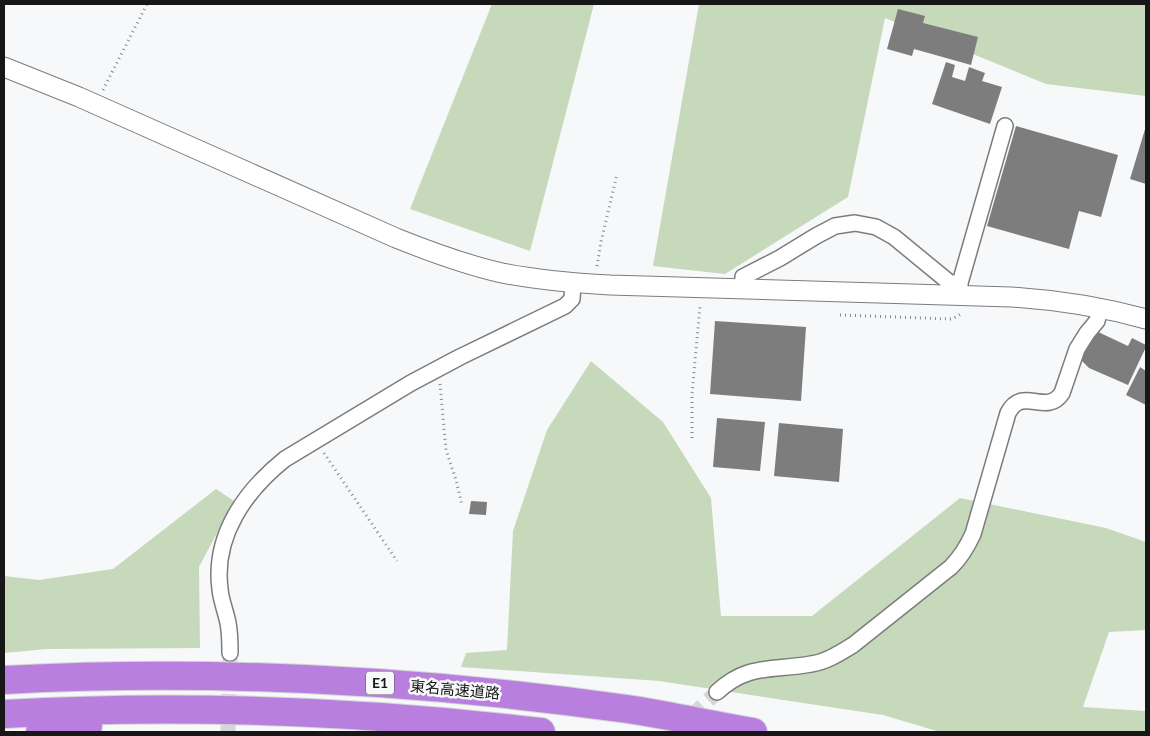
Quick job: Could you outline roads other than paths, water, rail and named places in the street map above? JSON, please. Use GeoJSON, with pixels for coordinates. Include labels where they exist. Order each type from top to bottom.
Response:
{"type":"FeatureCollection","features":[{"type":"Feature","properties":{"kind":"highway","name":"東名高速道路"},"geometry":{"type":"LineString","coordinates":[[4,680],[164,675],[389,683],[479,691],[628,709],[753,732]]}},
{"type":"Feature","properties":{"kind":"highway","name":"E1"},"geometry":{"type":"LineString","coordinates":[[4,714],[162,709],[282,711],[384,716],[541,732]]}},
{"type":"Feature","properties":{"kind":"highway"},"geometry":{"type":"LineString","coordinates":[[40,732],[218,710]]}},
{"type":"Feature","properties":{"kind":"street"},"geometry":{"type":"LineString","coordinates":[[4,67],[96,105],[396,238],[430,252],[501,272],[537,279],[596,284],[742,289],[961,291],[1040,299],[1100,308],[1146,319]]}},
{"type":"Feature","properties":{"kind":"street"},"geometry":{"type":"LineString","coordinates":[[961,291],[1005,126]]}},
{"type":"Feature","properties":{"kind":"street"},"geometry":{"type":"LineString","coordinates":[[742,289],[743,277],[835,226],[855,224],[876,228],[894,237],[961,291]]}},
{"type":"Feature","properties":{"kind":"street"},"geometry":{"type":"LineString","coordinates":[[230,653],[228,622],[218,577],[219,561],[227,532],[245,499],[257,485],[285,459],[387,397],[436,370],[565,306],[572,298],[573,283]]}},
{"type":"Feature","properties":{"kind":"street"},"geometry":{"type":"LineString","coordinates":[[717,692],[738,676],[751,672],[822,662],[843,652],[960,557],[968,546],[973,534],[1008,413],[1012,406],[1019,402],[1044,403],[1058,399],[1062,393],[1077,349],[1097,321],[1100,308]]}},
{"type":"Feature","properties":{"kind":"tunnel"},"geometry":{"type":"LineString","coordinates":[[228,732],[230,653]]}},
{"type":"Feature","properties":{"kind":"tunnel"},"geometry":{"type":"LineString","coordinates":[[675,732],[717,692]]}}]}
